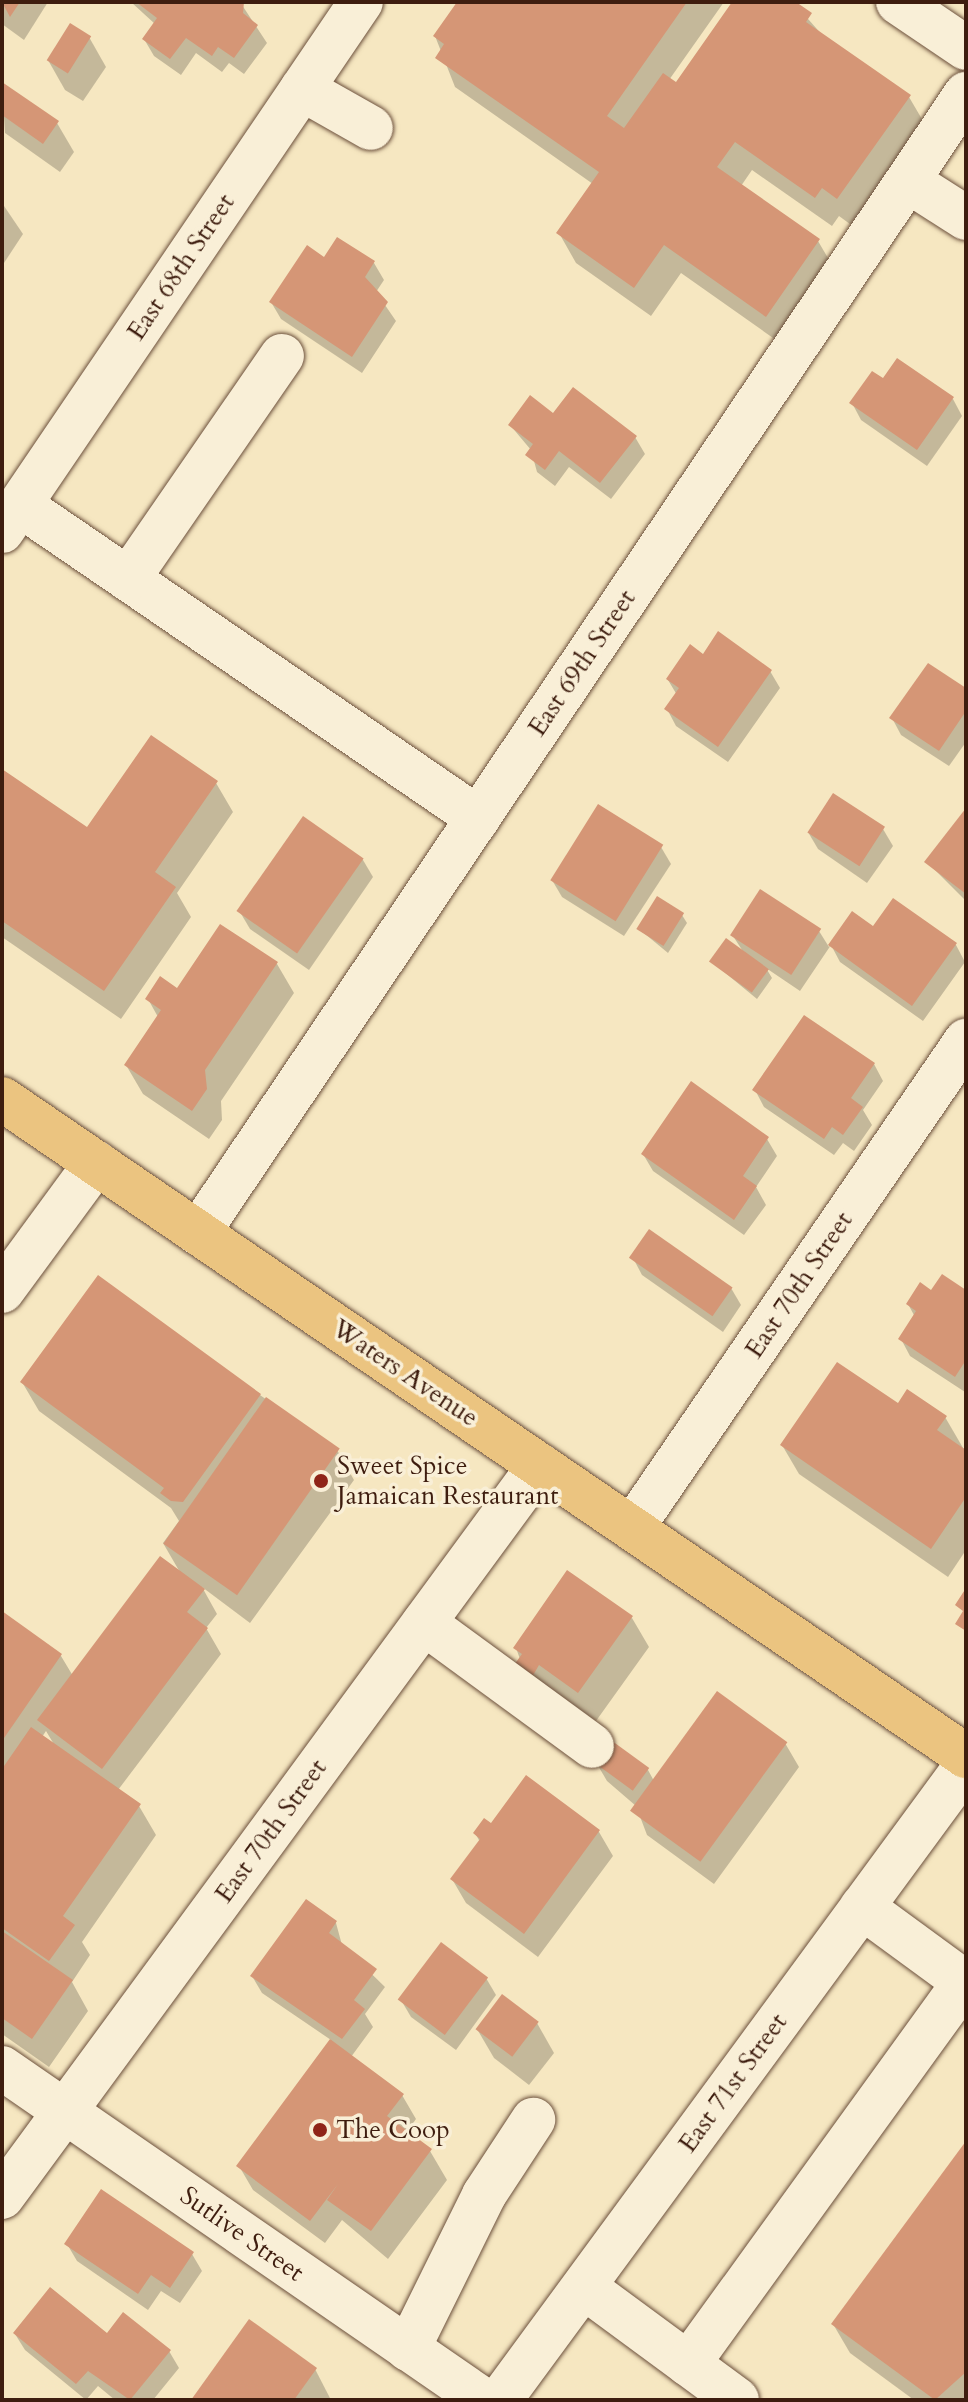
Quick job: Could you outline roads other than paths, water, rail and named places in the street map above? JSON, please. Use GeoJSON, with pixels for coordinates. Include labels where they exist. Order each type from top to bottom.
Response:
{"type":"FeatureCollection","features":[{"type":"Feature","properties":{"kind":"main road","name":"Waters Avenue"},"geometry":{"type":"LineString","coordinates":[[2,1099],[966,1756]]}},
{"type":"Feature","properties":{"kind":"street","name":"East 68th Street"},"geometry":{"type":"LineString","coordinates":[[11,518],[361,2]]}},
{"type":"Feature","properties":{"kind":"street"},"geometry":{"type":"LineString","coordinates":[[898,2],[966,48]]}},
{"type":"Feature","properties":{"kind":"street"},"geometry":{"type":"LineString","coordinates":[[302,89],[371,128]]}},
{"type":"Feature","properties":{"kind":"street","name":"East 69th Street"},"geometry":{"type":"LineString","coordinates":[[198,1233],[966,94]]}},
{"type":"Feature","properties":{"kind":"street"},"geometry":{"type":"LineString","coordinates":[[908,181],[966,218]]}},
{"type":"Feature","properties":{"kind":"street"},"geometry":{"type":"LineString","coordinates":[[128,579],[282,356]]}},
{"type":"Feature","properties":{"kind":"street"},"geometry":{"type":"LineString","coordinates":[[11,518],[128,579],[478,818]]}},
{"type":"Feature","properties":{"kind":"street","name":"East 70th Street"},"geometry":{"type":"LineString","coordinates":[[632,1528],[966,1041]]}},
{"type":"Feature","properties":{"kind":"street"},"geometry":{"type":"LineString","coordinates":[[2,1291],[96,1163]]}},
{"type":"Feature","properties":{"kind":"street","name":"East 70th Street"},"geometry":{"type":"LineString","coordinates":[[2,2197],[540,1465]]}},
{"type":"Feature","properties":{"kind":"street"},"geometry":{"type":"LineString","coordinates":[[424,1623],[592,1746]]}},
{"type":"Feature","properties":{"kind":"street","name":"East 71st Street"},"geometry":{"type":"LineString","coordinates":[[500,2400],[966,1766]]}},
{"type":"Feature","properties":{"kind":"street"},"geometry":{"type":"LineString","coordinates":[[688,2364],[966,1982],[862,1907]]}},
{"type":"Feature","properties":{"kind":"street","name":"Sutlive Street"},"geometry":{"type":"LineString","coordinates":[[2,2068],[483,2400]]}},
{"type":"Feature","properties":{"kind":"street"},"geometry":{"type":"LineString","coordinates":[[408,2349],[484,2195],[533,2120]]}},
{"type":"Feature","properties":{"kind":"street"},"geometry":{"type":"LineString","coordinates":[[584,2287],[737,2400]]}},
{"type":"Feature","properties":{"kind":"place","name":"Sweet Spice Jamaican Restaurant"},"geometry":{"type":"Point","coordinates":[321,1481]}},
{"type":"Feature","properties":{"kind":"place","name":"The Coop"},"geometry":{"type":"Point","coordinates":[320,2130]}}]}
